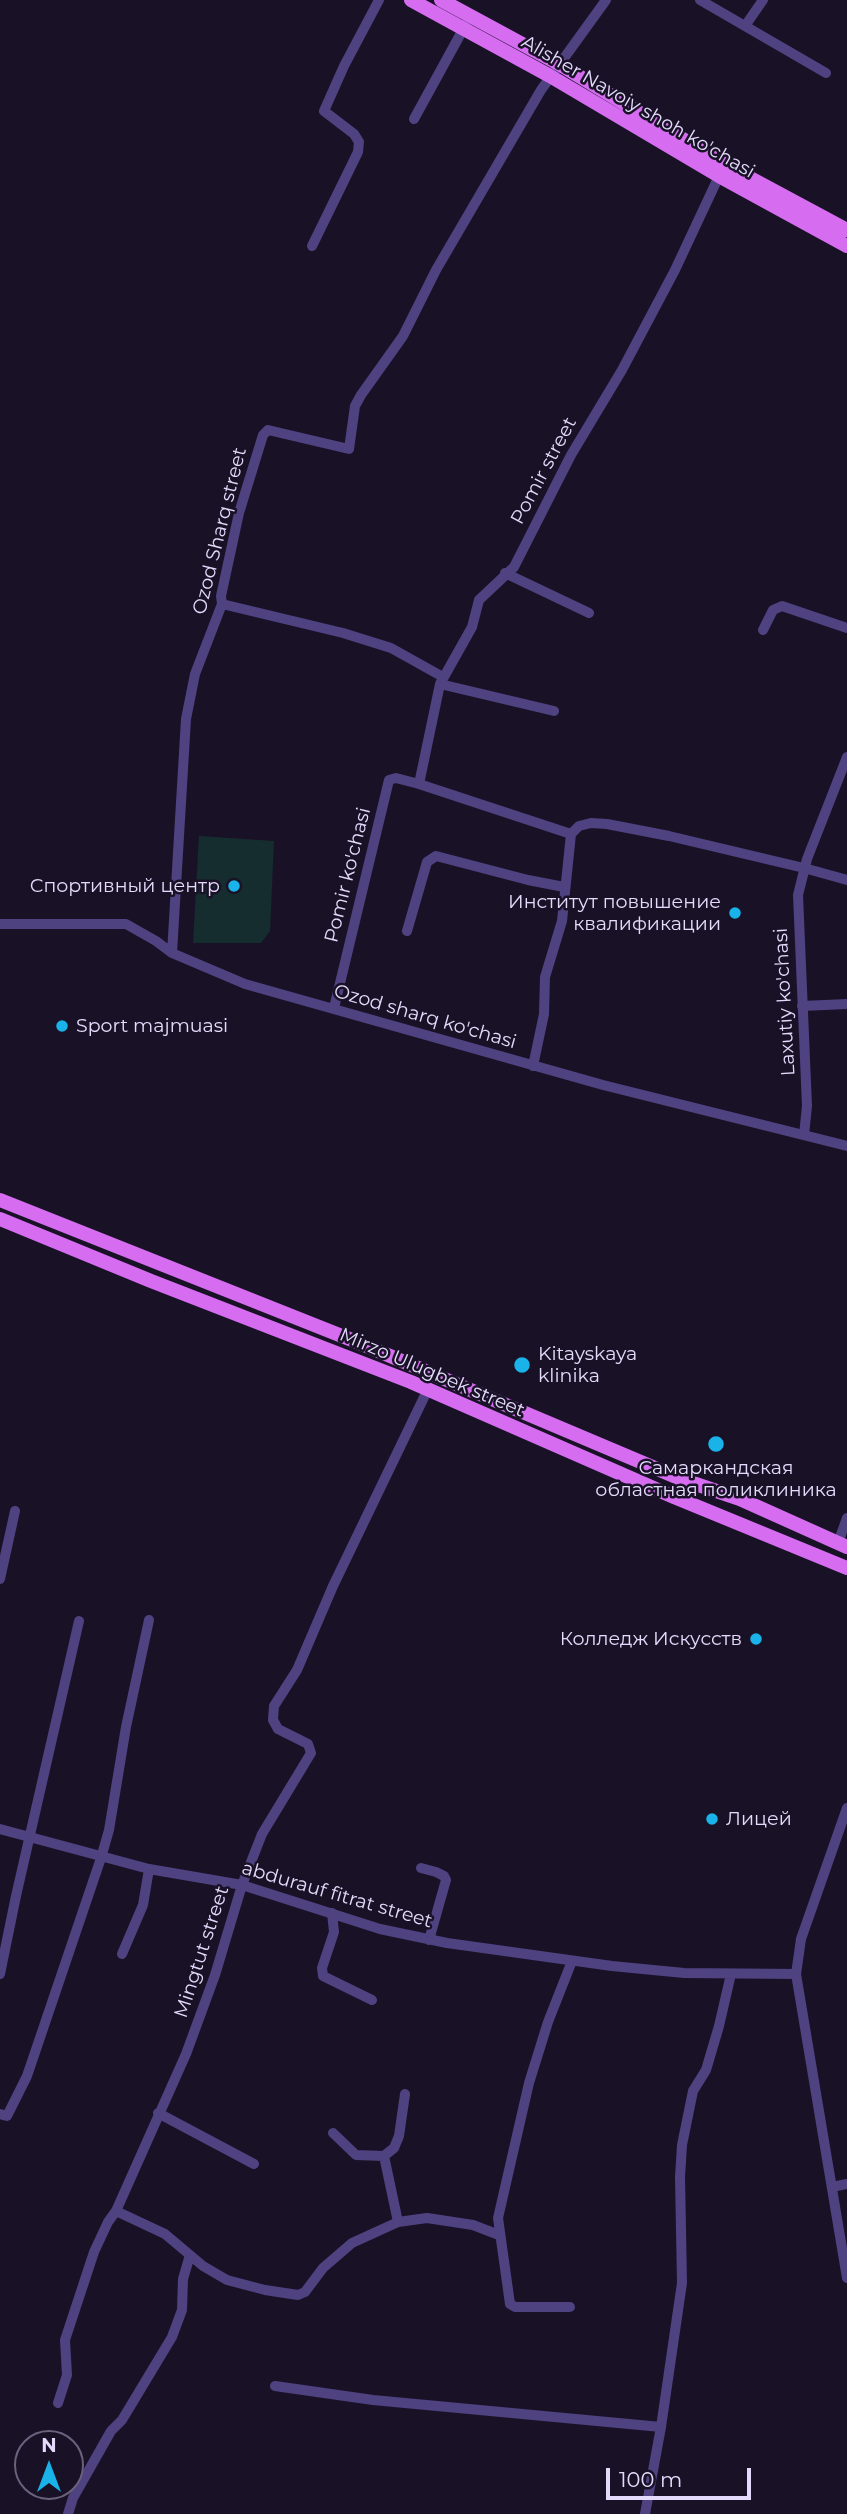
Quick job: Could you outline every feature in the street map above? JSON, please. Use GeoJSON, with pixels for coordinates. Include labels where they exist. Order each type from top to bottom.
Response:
{"type":"FeatureCollection","features":[{"type":"Feature","properties":{"kind":"main road","name":"Alisher Navoiy shoh ko'chasi"},"geometry":{"type":"LineString","coordinates":[[411,0],[467,23],[847,230]]}},
{"type":"Feature","properties":{"kind":"main road","name":"Alisher Navoiy shoh ko'chasi"},"geometry":{"type":"LineString","coordinates":[[441,0],[467,23]]}},
{"type":"Feature","properties":{"kind":"main road","name":"Alisher Navoiy shoh ko'chasi"},"geometry":{"type":"LineString","coordinates":[[555,70],[719,176],[847,246]]}},
{"type":"Feature","properties":{"kind":"main road","name":"Mirzo Ulugbek street"},"geometry":{"type":"LineString","coordinates":[[0,1200],[357,1342],[681,1479],[740,1499],[843,1545]]}},
{"type":"Feature","properties":{"kind":"main road","name":"Mirzo Ulugbek street"},"geometry":{"type":"LineString","coordinates":[[0,1219],[151,1282],[428,1390],[674,1497],[847,1568]]}},
{"type":"Feature","properties":{"kind":"street"},"geometry":{"type":"LineString","coordinates":[[312,246],[358,152],[359,142],[354,134],[324,111],[379,0]]}},
{"type":"Feature","properties":{"kind":"street"},"geometry":{"type":"LineString","coordinates":[[555,70],[606,0]]}},
{"type":"Feature","properties":{"kind":"street"},"geometry":{"type":"LineString","coordinates":[[700,0],[826,73]]}},
{"type":"Feature","properties":{"kind":"street"},"geometry":{"type":"LineString","coordinates":[[745,26],[763,0]]}},
{"type":"Feature","properties":{"kind":"street"},"geometry":{"type":"LineString","coordinates":[[414,120],[467,23]]}},
{"type":"Feature","properties":{"kind":"street","name":"Ozod Sharq street"},"geometry":{"type":"LineString","coordinates":[[173,953],[186,719],[195,674],[222,604],[239,513],[263,435],[268,430],[349,449],[355,406],[403,336],[436,270],[555,70]]}},
{"type":"Feature","properties":{"kind":"street","name":"Pomir street"},"geometry":{"type":"LineString","coordinates":[[419,784],[442,681],[472,627],[479,600],[514,567],[571,455],[634,348],[675,271],[719,176]]}},
{"type":"Feature","properties":{"kind":"street"},"geometry":{"type":"LineString","coordinates":[[505,573],[589,613]]}},
{"type":"Feature","properties":{"kind":"street"},"geometry":{"type":"LineString","coordinates":[[222,604],[343,633],[391,648],[442,681],[554,711]]}},
{"type":"Feature","properties":{"kind":"street"},"geometry":{"type":"LineString","coordinates":[[763,630],[773,610],[782,606],[847,628]]}},
{"type":"Feature","properties":{"kind":"street","name":"Laxutiy ko'chasi"},"geometry":{"type":"LineString","coordinates":[[804,1135],[807,1106],[798,895],[804,868],[847,757]]}},
{"type":"Feature","properties":{"kind":"street","name":"Pomir ko'chasi"},"geometry":{"type":"LineString","coordinates":[[334,1008],[377,835],[387,783],[396,778],[419,784],[571,834]]}},
{"type":"Feature","properties":{"kind":"street"},"geometry":{"type":"LineString","coordinates":[[533,1066],[544,1014],[545,977],[562,920],[571,834],[579,826],[591,823],[607,824],[847,880]]}},
{"type":"Feature","properties":{"kind":"street"},"geometry":{"type":"LineString","coordinates":[[407,931],[427,863],[436,856],[564,887]]}},
{"type":"Feature","properties":{"kind":"street","name":"Ozod sharq ko'chasi"},"geometry":{"type":"LineString","coordinates":[[0,924],[126,924],[173,953],[245,984],[533,1066],[847,1146]]}},
{"type":"Feature","properties":{"kind":"street"},"geometry":{"type":"LineString","coordinates":[[802,1006],[847,1004]]}},
{"type":"Feature","properties":{"kind":"street","name":"Mingtut street"},"geometry":{"type":"LineString","coordinates":[[58,2403],[67,2375],[65,2340],[94,2252],[116,2211],[164,2106],[199,2020],[242,1885],[262,1834],[311,1753],[311,1746],[278,1729],[274,1720],[274,1706],[297,1670],[333,1586],[428,1390]]}},
{"type":"Feature","properties":{"kind":"street"},"geometry":{"type":"LineString","coordinates":[[0,1579],[15,1511]]}},
{"type":"Feature","properties":{"kind":"street"},"geometry":{"type":"LineString","coordinates":[[843,1545],[847,1518]]}},
{"type":"Feature","properties":{"kind":"street"},"geometry":{"type":"LineString","coordinates":[[0,2114],[7,2116],[27,2076],[101,1858],[109,1830],[136,1675],[149,1620]]}},
{"type":"Feature","properties":{"kind":"street"},"geometry":{"type":"LineString","coordinates":[[0,1974],[79,1621]]}},
{"type":"Feature","properties":{"kind":"street"},"geometry":{"type":"LineString","coordinates":[[847,1808],[801,1939],[796,1974],[808,2059],[847,2278]]}},
{"type":"Feature","properties":{"kind":"street","name":"abdurauf fitrat street"},"geometry":{"type":"LineString","coordinates":[[0,1829],[101,1858],[242,1885],[380,1929],[429,1940],[572,1961],[684,1973],[796,1974]]}},
{"type":"Feature","properties":{"kind":"street"},"geometry":{"type":"LineString","coordinates":[[421,1868],[436,1872],[446,1880],[429,1940]]}},
{"type":"Feature","properties":{"kind":"street"},"geometry":{"type":"LineString","coordinates":[[122,1954],[143,1905],[149,1869]]}},
{"type":"Feature","properties":{"kind":"street"},"geometry":{"type":"LineString","coordinates":[[332,1913],[334,1932],[322,1968],[323,1976],[372,2000]]}},
{"type":"Feature","properties":{"kind":"street"},"geometry":{"type":"LineString","coordinates":[[570,2307],[514,2307],[510,2304],[498,2218],[529,2083],[548,2022],[572,1961]]}},
{"type":"Feature","properties":{"kind":"street"},"geometry":{"type":"LineString","coordinates":[[645,2514],[662,2427],[682,2283],[682,2145],[693,2091],[706,2070],[731,1974]]}},
{"type":"Feature","properties":{"kind":"street"},"geometry":{"type":"LineString","coordinates":[[334,2133],[356,2155],[384,2156],[394,2148],[399,2136],[405,2094]]}},
{"type":"Feature","properties":{"kind":"street"},"geometry":{"type":"LineString","coordinates":[[159,2113],[254,2164]]}},
{"type":"Feature","properties":{"kind":"street"},"geometry":{"type":"LineString","coordinates":[[384,2156],[398,2222]]}},
{"type":"Feature","properties":{"kind":"street"},"geometry":{"type":"LineString","coordinates":[[832,2187],[847,2184]]}},
{"type":"Feature","properties":{"kind":"street"},"geometry":{"type":"LineString","coordinates":[[116,2211],[165,2234],[227,2280],[298,2295],[305,2292],[323,2268],[352,2243],[398,2222],[427,2218],[473,2225],[499,2235]]}},
{"type":"Feature","properties":{"kind":"street"},"geometry":{"type":"LineString","coordinates":[[68,2514],[73,2498],[110,2431],[122,2420],[172,2337],[182,2310],[183,2278],[191,2255]]}},
{"type":"Feature","properties":{"kind":"street"},"geometry":{"type":"LineString","coordinates":[[275,2386],[373,2400],[662,2427]]}},
{"type":"Feature","properties":{"kind":"green space","name":"Спортивный центр"},"geometry":{"type":"Polygon","coordinates":[[[199,836],[274,841],[270,931],[261,943],[193,943],[199,836]]]}},
{"type":"Feature","properties":{"kind":"place","name":"Спортивный центр"},"geometry":{"type":"Point","coordinates":[234,886]}},
{"type":"Feature","properties":{"kind":"place","name":"Институт повышение квалификации"},"geometry":{"type":"Point","coordinates":[735,913]}},
{"type":"Feature","properties":{"kind":"place","name":"Sport majmuasi"},"geometry":{"type":"Point","coordinates":[62,1026]}},
{"type":"Feature","properties":{"kind":"place","name":"Kitayskaya klinika"},"geometry":{"type":"Point","coordinates":[522,1365]}},
{"type":"Feature","properties":{"kind":"place","name":"Самаркандская областная поликлиника"},"geometry":{"type":"Point","coordinates":[716,1444]}},
{"type":"Feature","properties":{"kind":"place","name":"Колледж Искусств"},"geometry":{"type":"Point","coordinates":[756,1639]}},
{"type":"Feature","properties":{"kind":"place","name":"Лицей"},"geometry":{"type":"Point","coordinates":[712,1819]}}]}
